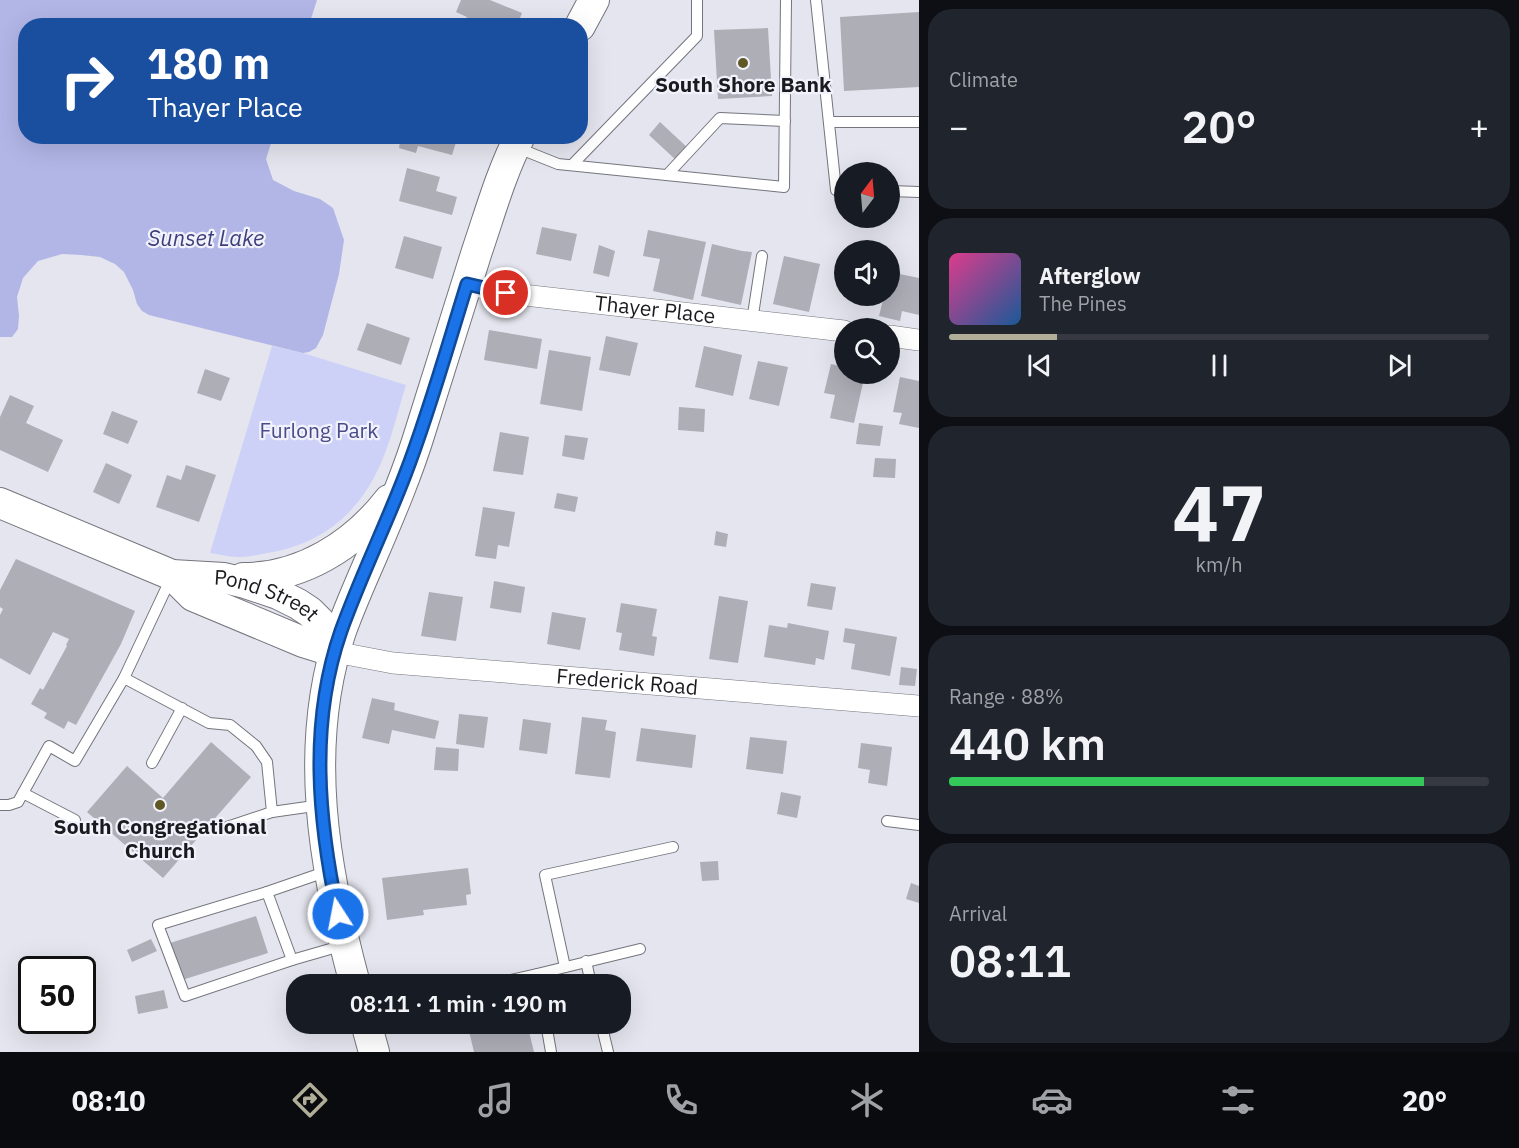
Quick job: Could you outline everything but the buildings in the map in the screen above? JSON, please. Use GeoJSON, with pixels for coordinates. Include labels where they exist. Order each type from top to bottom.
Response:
{"type":"FeatureCollection","features":[{"type":"Feature","properties":{"kind":"main road"},"geometry":{"type":"LineString","coordinates":[[584,18],[594,0]]}},
{"type":"Feature","properties":{"kind":"main road"},"geometry":{"type":"LineString","coordinates":[[353,974],[344,944],[329,870],[321,805],[319,766],[321,720],[328,680],[347,615],[406,472],[500,182],[516,144]]}},
{"type":"Feature","properties":{"kind":"main road"},"geometry":{"type":"LineString","coordinates":[[224,578],[271,576],[306,566],[324,557],[370,522],[395,491],[406,472]]}},
{"type":"Feature","properties":{"kind":"main road","name":"Pond Street"},"geometry":{"type":"LineString","coordinates":[[1,505],[172,575],[224,578],[278,594],[310,612],[320,622],[329,635],[335,651]]}},
{"type":"Feature","properties":{"kind":"main road","name":"Pond Street"},"geometry":{"type":"LineString","coordinates":[[172,575],[193,596],[303,642],[335,651]]}},
{"type":"Feature","properties":{"kind":"main road"},"geometry":{"type":"LineString","coordinates":[[369,1034],[374,1052]]}},
{"type":"Feature","properties":{"kind":"street","name":"Thayer Place"},"geometry":{"type":"LineString","coordinates":[[467,284],[506,293],[834,331]]}},
{"type":"Feature","properties":{"kind":"street"},"geometry":{"type":"LineString","coordinates":[[900,337],[919,340]]}},
{"type":"Feature","properties":{"kind":"street","name":"Frederick Road"},"geometry":{"type":"LineString","coordinates":[[335,651],[393,663],[919,706]]}},
{"type":"Feature","properties":{"kind":"lane"},"geometry":{"type":"LineString","coordinates":[[572,165],[697,36],[697,0]]}},
{"type":"Feature","properties":{"kind":"lane"},"geometry":{"type":"LineString","coordinates":[[522,144],[558,164],[784,187],[786,0]]}},
{"type":"Feature","properties":{"kind":"lane"},"geometry":{"type":"LineString","coordinates":[[816,0],[834,171]]}},
{"type":"Feature","properties":{"kind":"lane"},"geometry":{"type":"LineString","coordinates":[[667,175],[720,118],[785,121]]}},
{"type":"Feature","properties":{"kind":"lane"},"geometry":{"type":"LineString","coordinates":[[829,122],[919,122]]}},
{"type":"Feature","properties":{"kind":"lane"},"geometry":{"type":"LineString","coordinates":[[900,191],[919,192]]}},
{"type":"Feature","properties":{"kind":"lane"},"geometry":{"type":"LineString","coordinates":[[752,321],[762,256]]}},
{"type":"Feature","properties":{"kind":"lane"},"geometry":{"type":"LineString","coordinates":[[0,805],[18,802],[49,746],[75,761],[124,678],[172,575]]}},
{"type":"Feature","properties":{"kind":"lane"},"geometry":{"type":"LineString","coordinates":[[124,678],[209,723],[230,725],[256,746],[267,762],[272,812]]}},
{"type":"Feature","properties":{"kind":"lane"},"geometry":{"type":"LineString","coordinates":[[152,763],[182,708]]}},
{"type":"Feature","properties":{"kind":"lane"},"geometry":{"type":"LineString","coordinates":[[23,793],[75,820]]}},
{"type":"Feature","properties":{"kind":"lane"},"geometry":{"type":"LineString","coordinates":[[227,827],[272,812],[321,805]]}},
{"type":"Feature","properties":{"kind":"lane"},"geometry":{"type":"LineString","coordinates":[[887,821],[919,825]]}},
{"type":"Feature","properties":{"kind":"lane"},"geometry":{"type":"LineString","coordinates":[[565,967],[545,874],[673,847]]}},
{"type":"Feature","properties":{"kind":"lane"},"geometry":{"type":"LineString","coordinates":[[329,870],[267,892],[158,925],[185,996],[344,944]]}},
{"type":"Feature","properties":{"kind":"lane"},"geometry":{"type":"LineString","coordinates":[[267,892],[292,960]]}},
{"type":"Feature","properties":{"kind":"lane"},"geometry":{"type":"LineString","coordinates":[[549,974],[586,961],[640,949]]}},
{"type":"Feature","properties":{"kind":"lane"},"geometry":{"type":"LineString","coordinates":[[586,961],[589,974]]}},
{"type":"Feature","properties":{"kind":"lane"},"geometry":{"type":"LineString","coordinates":[[548,1034],[551,1052]]}},
{"type":"Feature","properties":{"kind":"lane"},"geometry":{"type":"LineString","coordinates":[[604,1034],[608,1052]]}},
{"type":"Feature","properties":{"kind":"green space","name":"Furlong Park"},"geometry":{"type":"Polygon","coordinates":[[[272,346],[303,353],[406,385],[395,424],[381,463],[363,496],[339,522],[309,541],[273,552],[237,557],[210,553],[272,346]]]}},
{"type":"Feature","properties":{"kind":"water","name":"Sunset Lake"},"geometry":{"type":"Polygon","coordinates":[[[0,0],[317,0],[311,18],[18,18],[18,144],[271,144],[266,159],[273,180],[294,191],[320,199],[333,208],[344,240],[339,274],[323,335],[316,348],[303,353],[149,315],[137,304],[124,272],[115,264],[100,257],[62,254],[38,261],[23,278],[17,297],[18,329],[12,337],[0,337],[0,0]]]}},
{"type":"Feature","properties":{"kind":"place","name":"South Shore Bank"},"geometry":{"type":"Point","coordinates":[743,63]}},
{"type":"Feature","properties":{"kind":"place","name":"South Congregational Church"},"geometry":{"type":"Point","coordinates":[160,805]}},
{"type":"Feature","properties":{"kind":"route"},"geometry":{"type":"LineString","coordinates":[[338,914],[326,846],[319,766],[321,720],[340,632],[415,448],[467,284],[506,293]]}}]}
